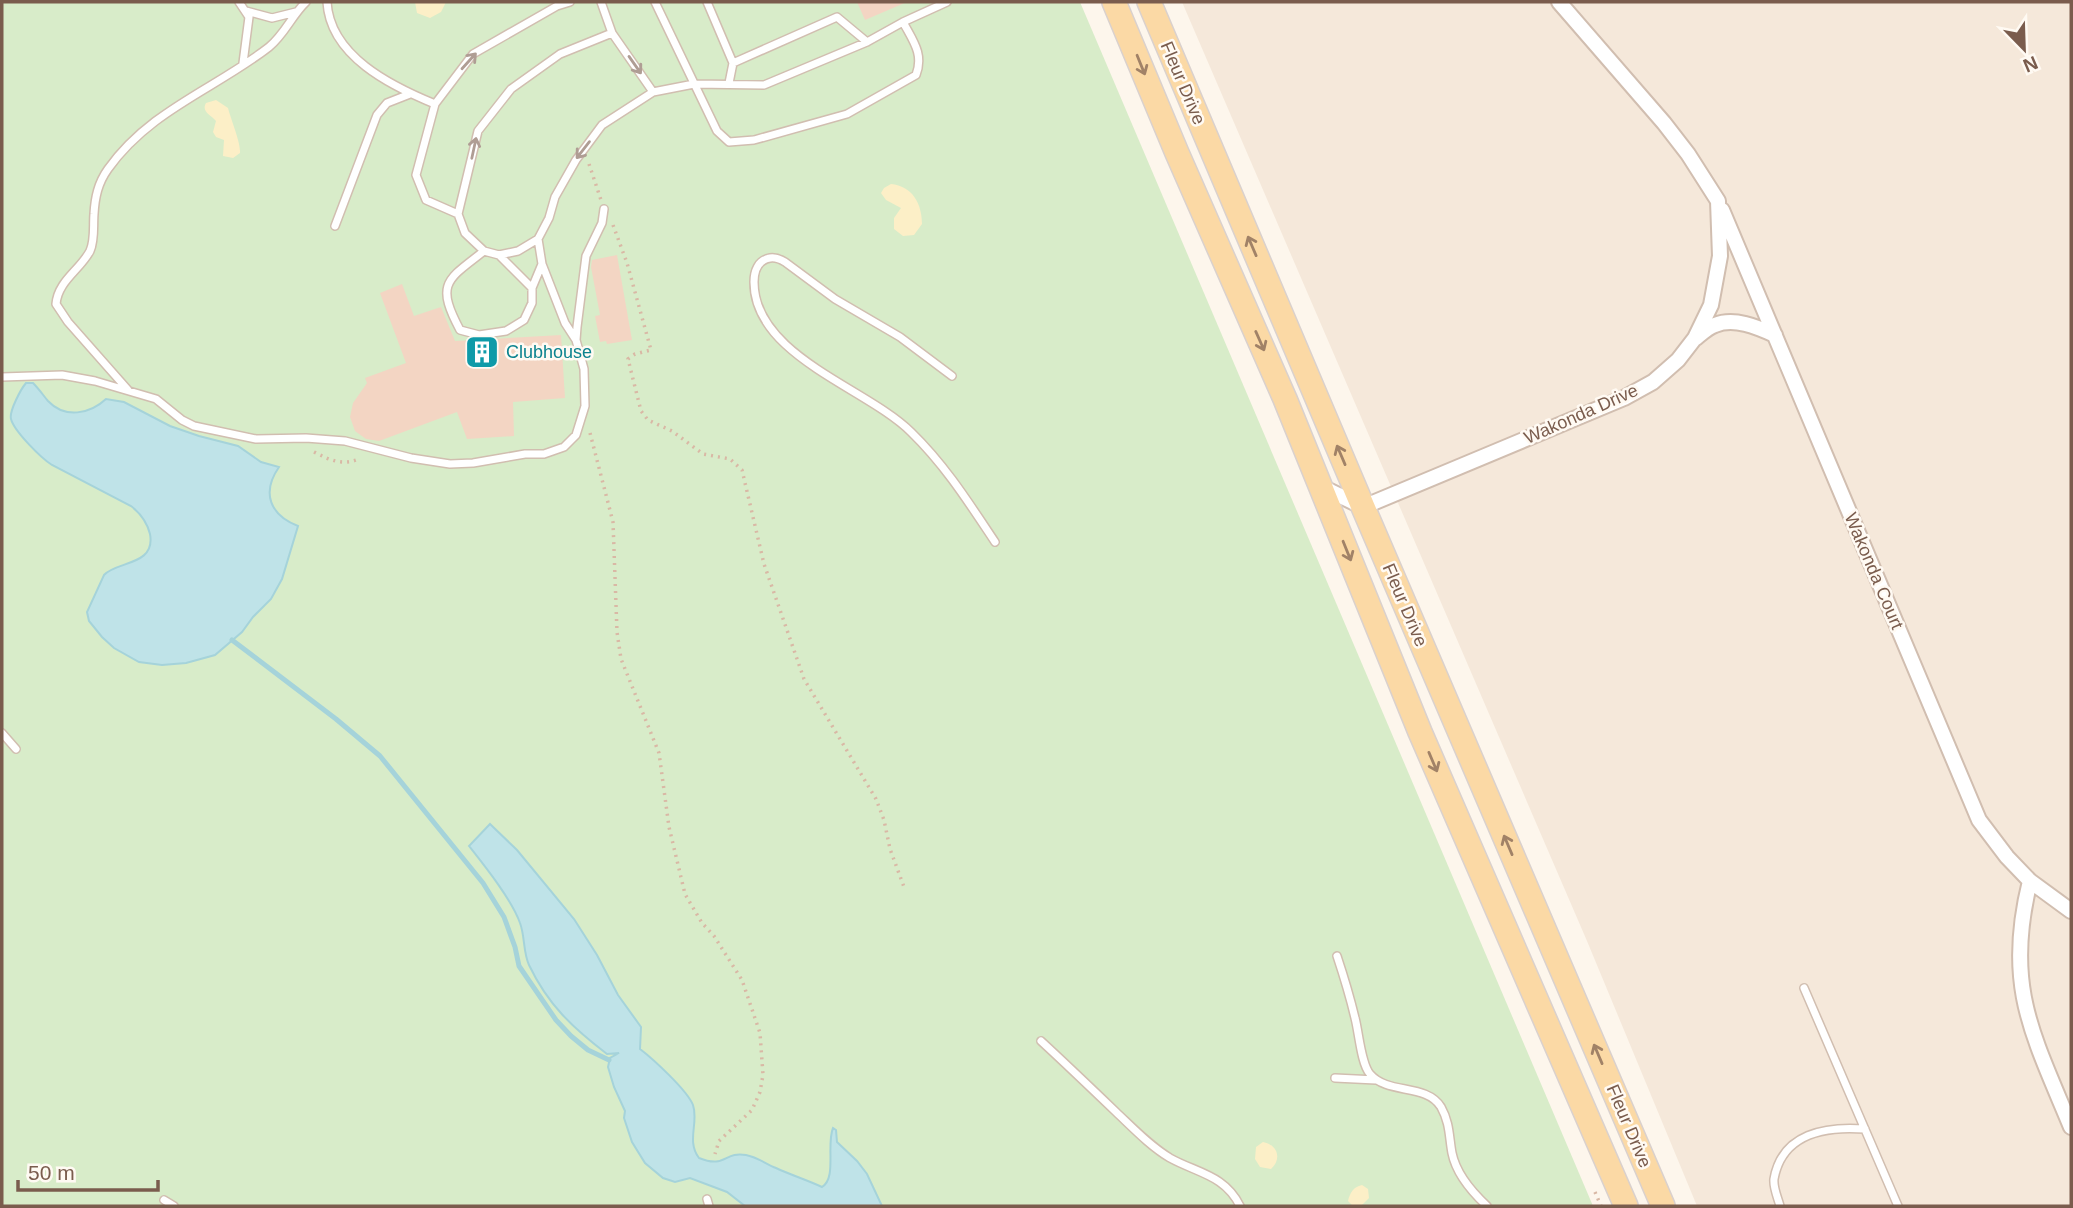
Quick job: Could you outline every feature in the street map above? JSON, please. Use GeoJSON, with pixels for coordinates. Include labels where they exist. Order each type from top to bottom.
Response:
{"type":"FeatureCollection","features":[{"type":"Feature","properties":{"kind":"main road","name":"Fleur Drive"},"geometry":{"type":"LineString","coordinates":[[1114,2],[1320,486],[1420,732],[1626,1206]]}},
{"type":"Feature","properties":{"kind":"main road","name":"Fleur Drive"},"geometry":{"type":"LineString","coordinates":[[1149,2],[1663,1206]]}},
{"type":"Feature","properties":{"kind":"street"},"geometry":{"type":"LineString","coordinates":[[1559,2],[1664,123],[1718,201]]}},
{"type":"Feature","properties":{"kind":"street","name":"Wakonda Drive"},"geometry":{"type":"LineString","coordinates":[[1363,507],[1624,398],[1666,372],[1695,338],[1711,305],[1719,273],[1718,201]]}},
{"type":"Feature","properties":{"kind":"street","name":"Wakonda Court"},"geometry":{"type":"LineString","coordinates":[[1718,201],[1979,820],[2007,857],[2030,881],[2071,911]]}},
{"type":"Feature","properties":{"kind":"street"},"geometry":{"type":"LineString","coordinates":[[1695,338],[1715,324],[1732,322],[1752,325],[1775,335]]}},
{"type":"Feature","properties":{"kind":"street"},"geometry":{"type":"LineString","coordinates":[[1320,486],[1363,507]]}},
{"type":"Feature","properties":{"kind":"street"},"geometry":{"type":"LineString","coordinates":[[2030,881],[2022,912],[2018,963],[2025,1012],[2071,1127]]}},
{"type":"Feature","properties":{"kind":"lane"},"geometry":{"type":"LineString","coordinates":[[239,2],[249,17],[243,64]]}},
{"type":"Feature","properties":{"kind":"lane"},"geometry":{"type":"LineString","coordinates":[[129,391],[68,322],[56,304],[64,284],[91,249],[95,196],[108,169],[130,144],[169,109],[243,64],[279,38],[306,2]]}},
{"type":"Feature","properties":{"kind":"lane"},"geometry":{"type":"LineString","coordinates":[[327,2],[331,22],[345,46],[371,71],[410,94],[435,104]]}},
{"type":"Feature","properties":{"kind":"lane"},"geometry":{"type":"LineString","coordinates":[[458,214],[426,200],[416,175],[435,104],[473,54],[557,6],[570,2]]}},
{"type":"Feature","properties":{"kind":"lane"},"geometry":{"type":"LineString","coordinates":[[601,2],[612,33],[653,92]]}},
{"type":"Feature","properties":{"kind":"lane"},"geometry":{"type":"LineString","coordinates":[[655,2],[717,131],[729,142],[754,140],[847,114],[916,75],[920,63],[917,49],[903,22]]}},
{"type":"Feature","properties":{"kind":"lane"},"geometry":{"type":"LineString","coordinates":[[707,2],[733,63],[729,83]]}},
{"type":"Feature","properties":{"kind":"lane"},"geometry":{"type":"LineString","coordinates":[[612,33],[560,54],[511,89],[478,131],[458,214],[465,233],[484,251],[499,255],[518,251],[538,239],[549,218],[555,197],[584,149],[603,125],[653,92],[694,84],[764,85],[867,42],[947,2]]}},
{"type":"Feature","properties":{"kind":"lane"},"geometry":{"type":"LineString","coordinates":[[246,11],[256,16],[272,18],[297,11]]}},
{"type":"Feature","properties":{"kind":"lane"},"geometry":{"type":"LineString","coordinates":[[733,63],[838,18],[867,42]]}},
{"type":"Feature","properties":{"kind":"lane"},"geometry":{"type":"LineString","coordinates":[[335,226],[377,115],[387,103],[410,94]]}},
{"type":"Feature","properties":{"kind":"lane"},"geometry":{"type":"LineString","coordinates":[[576,340],[586,256],[602,223],[604,209]]}},
{"type":"Feature","properties":{"kind":"lane"},"geometry":{"type":"LineString","coordinates":[[2,377],[62,375],[95,381],[156,399],[182,420],[208,430],[256,439],[306,438],[345,441],[411,458],[450,464],[524,454],[544,454],[564,447],[576,435],[584,410],[584,369],[576,340],[565,323],[542,264],[538,239]]}},
{"type":"Feature","properties":{"kind":"lane"},"geometry":{"type":"LineString","coordinates":[[484,251],[452,276],[445,293],[450,312],[460,330],[479,335],[506,331],[524,320],[532,303],[532,288],[542,264]]}},
{"type":"Feature","properties":{"kind":"lane"},"geometry":{"type":"LineString","coordinates":[[499,255],[532,288]]}},
{"type":"Feature","properties":{"kind":"lane"},"geometry":{"type":"LineString","coordinates":[[951,376],[900,337],[835,299],[785,262],[766,259],[757,265],[754,277],[756,299],[774,330],[808,364],[880,407],[908,429],[955,481],[995,542]]}},
{"type":"Feature","properties":{"kind":"lane"},"geometry":{"type":"LineString","coordinates":[[2,733],[16,749]]}},
{"type":"Feature","properties":{"kind":"lane"},"geometry":{"type":"LineString","coordinates":[[1337,956],[1355,1017],[1365,1065],[1369,1074],[1377,1080]]}},
{"type":"Feature","properties":{"kind":"lane"},"geometry":{"type":"LineString","coordinates":[[1804,988],[1898,1206]]}},
{"type":"Feature","properties":{"kind":"lane"},"geometry":{"type":"LineString","coordinates":[[1041,1041],[1156,1147],[1181,1163],[1208,1173],[1220,1181],[1230,1190],[1240,1206]]}},
{"type":"Feature","properties":{"kind":"lane"},"geometry":{"type":"LineString","coordinates":[[1335,1078],[1377,1080],[1433,1097],[1440,1105],[1449,1126],[1454,1162],[1477,1197],[1487,1206]]}},
{"type":"Feature","properties":{"kind":"lane"},"geometry":{"type":"LineString","coordinates":[[1780,1206],[1774,1182],[1777,1170],[1781,1158],[1802,1136],[1839,1127],[1864,1129]]}},
{"type":"Feature","properties":{"kind":"lane"},"geometry":{"type":"LineString","coordinates":[[164,1200],[174,1206]]}},
{"type":"Feature","properties":{"kind":"path"},"geometry":{"type":"LineString","coordinates":[[584,149],[604,209],[615,229],[627,263],[651,350],[635,354],[628,359],[641,411],[648,420],[671,431],[704,454],[730,459],[742,470],[764,564],[798,665],[880,807],[890,849],[904,887]]}},
{"type":"Feature","properties":{"kind":"path"},"geometry":{"type":"LineString","coordinates":[[584,410],[613,522],[617,632],[621,659],[659,753],[669,827],[685,894],[742,980],[760,1033],[763,1075],[761,1092],[752,1110],[719,1141],[715,1154]]}},
{"type":"Feature","properties":{"kind":"shaded area"},"geometry":{"type":"Polygon","coordinates":[[[1182,2],[2071,2],[2071,1206],[1697,1206],[1587,941],[1182,2]]]}},
{"type":"Feature","properties":{"kind":"green space"},"geometry":{"type":"Polygon","coordinates":[[[2,2],[1080,2],[1593,1206],[2,1206],[2,2]]]}},
{"type":"Feature","properties":{"kind":"sand"},"geometry":{"type":"Polygon","coordinates":[[[415,2],[446,2],[441,12],[430,18],[417,13],[415,2]]]}},
{"type":"Feature","properties":{"kind":"sand"},"geometry":{"type":"Polygon","coordinates":[[[216,100],[228,108],[237,138],[240,153],[233,158],[223,156],[224,140],[216,137],[213,132],[216,121],[205,109],[206,103],[216,100]]]}},
{"type":"Feature","properties":{"kind":"sand"},"geometry":{"type":"Polygon","coordinates":[[[891,184],[905,188],[918,203],[922,224],[914,235],[903,236],[894,229],[894,218],[901,208],[886,200],[881,193],[891,184]]]}},
{"type":"Feature","properties":{"kind":"sand"},"geometry":{"type":"Polygon","coordinates":[[[1263,1142],[1272,1146],[1277,1153],[1271,1169],[1260,1167],[1255,1159],[1256,1147],[1263,1142]]]}},
{"type":"Feature","properties":{"kind":"sand"},"geometry":{"type":"Polygon","coordinates":[[[1362,1185],[1368,1189],[1369,1198],[1361,1206],[1353,1206],[1348,1201],[1350,1195],[1362,1185]]]}},
{"type":"Feature","properties":{"kind":"water"},"geometry":{"type":"Polygon","coordinates":[[[26,383],[33,383],[48,401],[62,410],[85,411],[106,399],[124,402],[170,426],[238,446],[261,462],[279,467],[270,486],[271,502],[281,516],[298,526],[282,579],[271,599],[242,632],[215,655],[186,663],[162,665],[139,662],[114,648],[89,621],[87,612],[104,575],[147,552],[150,534],[143,518],[131,506],[52,465],[22,437],[13,424],[11,415],[26,383]]]}},
{"type":"Feature","properties":{"kind":"water"},"geometry":{"type":"Polygon","coordinates":[[[490,824],[517,850],[574,919],[618,995],[641,1027],[640,1049],[669,1075],[690,1099],[695,1118],[693,1145],[699,1158],[715,1162],[733,1155],[746,1155],[822,1187],[829,1176],[833,1128],[836,1130],[837,1142],[867,1174],[882,1206],[745,1206],[727,1192],[690,1178],[675,1182],[663,1178],[645,1163],[632,1142],[624,1118],[625,1111],[608,1067],[610,1058],[619,1053],[607,1054],[572,1025],[544,992],[527,960],[522,928],[511,904],[469,846],[490,824]]]}},
{"type":"Feature","properties":{"kind":"building"},"geometry":{"type":"Polygon","coordinates":[[[857,2],[907,2],[865,20],[857,2]]]}},
{"type":"Feature","properties":{"kind":"building"},"geometry":{"type":"Polygon","coordinates":[[[617,255],[632,340],[607,344],[606,341],[600,342],[595,316],[600,315],[591,267],[592,260],[617,255]]]}},
{"type":"Feature","properties":{"kind":"building","name":"Clubhouse"},"geometry":{"type":"Polygon","coordinates":[[[402,284],[414,316],[441,307],[455,341],[561,335],[565,398],[513,402],[514,436],[467,439],[457,412],[379,441],[366,439],[355,431],[350,417],[353,403],[367,383],[365,378],[406,363],[380,293],[402,284]]]}},
{"type":"Feature","properties":{"kind":"waterway"},"geometry":{"type":"LineString","coordinates":[[232,640],[380,756],[483,883],[504,917],[519,966],[556,1020],[588,1050],[609,1060]]}},
{"type":"Feature","properties":{"kind":"place","name":"Clubhouse"},"geometry":{"type":"Point","coordinates":[482,352]}}]}
